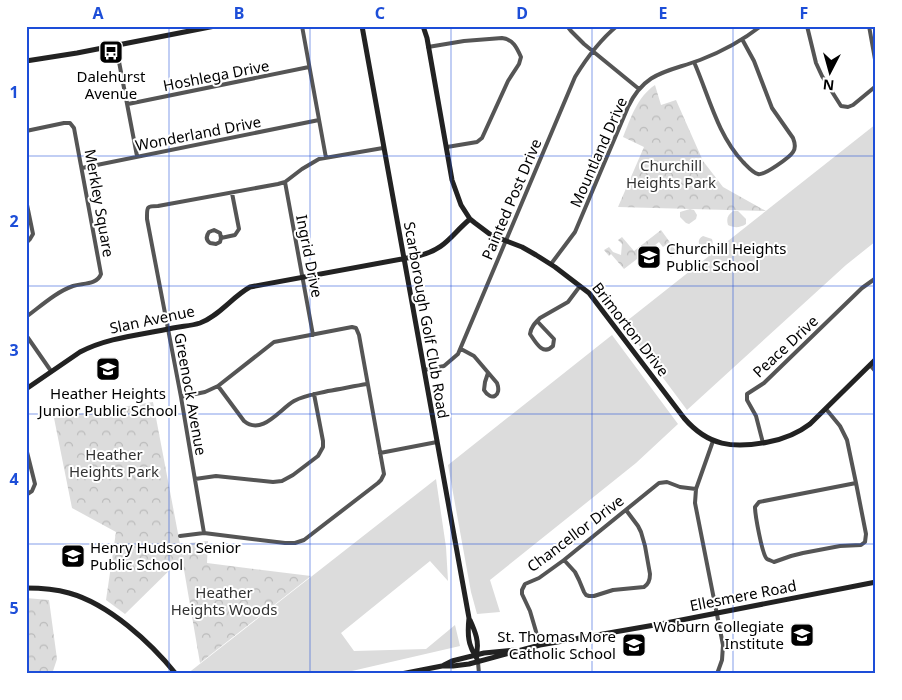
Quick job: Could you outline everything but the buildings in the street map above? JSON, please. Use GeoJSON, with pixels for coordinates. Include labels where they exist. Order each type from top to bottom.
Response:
{"type":"FeatureCollection","features":[{"type":"Feature","properties":{"kind":"street"},"geometry":{"type":"LineString","coordinates":[[26,62],[215,26]]}},
{"type":"Feature","properties":{"kind":"street"},"geometry":{"type":"LineString","coordinates":[[302,26],[326,158]]}},
{"type":"Feature","properties":{"kind":"street","name":"Scarborough Golf Club Road"},"geometry":{"type":"LineString","coordinates":[[362,26],[469,618],[468,633],[471,648],[478,662]]}},
{"type":"Feature","properties":{"kind":"street","name":"Brimorton Drive"},"geometry":{"type":"LineString","coordinates":[[424,26],[452,180],[460,205],[470,219],[482,229],[536,255],[589,293],[695,430],[713,441],[734,446],[778,440],[801,431],[876,359]]}},
{"type":"Feature","properties":{"kind":"street"},"geometry":{"type":"LineString","coordinates":[[567,26],[584,44],[639,89]]}},
{"type":"Feature","properties":{"kind":"street","name":"Painted Post Drive"},"geometry":{"type":"LineString","coordinates":[[424,370],[444,366],[461,349],[575,77],[593,50],[617,26]]}},
{"type":"Feature","properties":{"kind":"street","name":"Mountland Drive"},"geometry":{"type":"LineString","coordinates":[[551,264],[575,232],[628,107],[639,89],[646,82],[663,72],[715,54],[761,26]]}},
{"type":"Feature","properties":{"kind":"street"},"geometry":{"type":"LineString","coordinates":[[808,26],[816,63],[841,106],[848,107],[853,105],[876,86]]}},
{"type":"Feature","properties":{"kind":"street"},"geometry":{"type":"LineString","coordinates":[[869,26],[876,65]]}},
{"type":"Feature","properties":{"kind":"street"},"geometry":{"type":"LineString","coordinates":[[428,47],[464,41],[502,38],[511,41],[521,57],[519,64],[505,86],[482,138],[477,142],[447,147]]}},
{"type":"Feature","properties":{"kind":"street"},"geometry":{"type":"LineString","coordinates":[[694,62],[727,140],[739,157],[753,171],[758,174],[764,174],[792,154],[796,147],[789,132],[772,108],[754,61],[742,39]]}},
{"type":"Feature","properties":{"kind":"street"},"geometry":{"type":"LineString","coordinates":[[116,46],[137,156]]}},
{"type":"Feature","properties":{"kind":"street","name":"Hoshlega Drive"},"geometry":{"type":"LineString","coordinates":[[128,104],[309,67]]}},
{"type":"Feature","properties":{"kind":"street","name":"Wonderland Drive"},"geometry":{"type":"LineString","coordinates":[[82,168],[319,120]]}},
{"type":"Feature","properties":{"kind":"street","name":"Merkley Square"},"geometry":{"type":"LineString","coordinates":[[26,131],[64,123],[70,123],[74,128],[100,271],[100,278],[96,282],[80,284],[64,291],[26,316]]}},
{"type":"Feature","properties":{"kind":"street","name":"Greenock Avenue"},"geometry":{"type":"LineString","coordinates":[[204,533],[146,210],[150,206],[232,193],[285,182],[319,159],[383,148]]}},
{"type":"Feature","properties":{"kind":"street","name":"Ingrid Drive"},"geometry":{"type":"LineString","coordinates":[[285,182],[313,335]]}},
{"type":"Feature","properties":{"kind":"street"},"geometry":{"type":"LineString","coordinates":[[221,238],[235,235],[239,229],[232,193]]}},
{"type":"Feature","properties":{"kind":"street"},"geometry":{"type":"LineString","coordinates":[[26,200],[33,234],[26,243]]}},
{"type":"Feature","properties":{"kind":"street","name":"Slan Avenue"},"geometry":{"type":"LineString","coordinates":[[26,389],[80,352],[96,344],[113,339],[195,324],[215,313],[250,287],[434,251],[443,246],[470,219]]}},
{"type":"Feature","properties":{"kind":"street","name":"Peace Drive"},"geometry":{"type":"LineString","coordinates":[[763,443],[756,416],[747,400],[748,394],[764,383],[862,288],[876,278]]}},
{"type":"Feature","properties":{"kind":"street"},"geometry":{"type":"LineString","coordinates":[[537,321],[554,339],[554,344],[550,349],[540,348],[530,334],[532,328],[537,321],[548,313],[568,302],[580,286]]}},
{"type":"Feature","properties":{"kind":"street"},"geometry":{"type":"LineString","coordinates":[[180,536],[204,533],[295,543],[304,540],[381,480],[384,474],[359,335],[356,328],[352,327],[274,342],[218,386],[205,392],[181,397]]}},
{"type":"Feature","properties":{"kind":"street"},"geometry":{"type":"LineString","coordinates":[[26,335],[51,371]]}},
{"type":"Feature","properties":{"kind":"street"},"geometry":{"type":"LineString","coordinates":[[461,349],[474,356],[488,374],[496,380],[499,388],[496,396],[492,397],[485,393],[488,374]]}},
{"type":"Feature","properties":{"kind":"street"},"geometry":{"type":"LineString","coordinates":[[870,365],[876,372]]}},
{"type":"Feature","properties":{"kind":"street"},"geometry":{"type":"LineString","coordinates":[[218,386],[244,421],[250,425],[257,426],[266,423],[302,396],[367,384]]}},
{"type":"Feature","properties":{"kind":"street"},"geometry":{"type":"LineString","coordinates":[[195,479],[216,476],[279,482],[293,475],[318,456],[323,447],[324,441],[314,394]]}},
{"type":"Feature","properties":{"kind":"street"},"geometry":{"type":"LineString","coordinates":[[826,409],[836,419],[847,440],[856,483],[866,534],[866,539],[863,544],[857,546],[840,546],[803,553],[774,562],[767,559],[764,553],[755,507],[759,502],[856,483]]}},
{"type":"Feature","properties":{"kind":"street"},"geometry":{"type":"LineString","coordinates":[[713,441],[696,489],[695,498],[723,649],[722,660],[717,674]]}},
{"type":"Feature","properties":{"kind":"street"},"geometry":{"type":"LineString","coordinates":[[380,453],[437,442]]}},
{"type":"Feature","properties":{"kind":"street"},"geometry":{"type":"LineString","coordinates":[[26,448],[35,484],[32,491],[26,495]]}},
{"type":"Feature","properties":{"kind":"street","name":"Chancellor Drive"},"geometry":{"type":"LineString","coordinates":[[540,645],[532,616],[522,594],[525,584],[539,578],[564,560],[659,483],[667,482],[696,489]]}},
{"type":"Feature","properties":{"kind":"street"},"geometry":{"type":"LineString","coordinates":[[564,560],[575,572],[586,595],[594,596],[613,590],[644,587],[647,585],[650,574],[645,546],[638,526],[626,510]]}},
{"type":"Feature","properties":{"kind":"street","name":"Ellesmere Road"},"geometry":{"type":"LineString","coordinates":[[401,674],[442,666],[478,662],[540,645],[666,623],[876,582]]}},
{"type":"Feature","properties":{"kind":"street"},"geometry":{"type":"LineString","coordinates":[[26,588],[70,593],[96,605],[132,629],[176,674]]}},
{"type":"Feature","properties":{"kind":"street","name":"Ellesmere Road"},"geometry":{"type":"LineString","coordinates":[[442,666],[452,661],[476,655],[526,649]]}},
{"type":"Feature","properties":{"kind":"street"},"geometry":{"type":"LineString","coordinates":[[478,662],[480,674]]}},
{"type":"Feature","properties":{"kind":"green space","name":"Churchill Heights Park"},"geometry":{"type":"Polygon","coordinates":[[[655,85],[661,105],[676,100],[703,161],[723,187],[766,211],[618,207],[644,147],[623,137],[639,102],[655,85]]]}},
{"type":"Feature","properties":{"kind":"green space"},"geometry":{"type":"Polygon","coordinates":[[[876,124],[876,241],[846,265],[687,410],[623,324],[876,124]]]}},
{"type":"Feature","properties":{"kind":"green space"},"geometry":{"type":"Polygon","coordinates":[[[690,209],[694,210],[697,215],[696,219],[689,224],[680,217],[680,212],[690,209]]]}},
{"type":"Feature","properties":{"kind":"green space"},"geometry":{"type":"Polygon","coordinates":[[[733,211],[738,211],[746,219],[746,224],[737,227],[728,225],[728,217],[733,211]]]}},
{"type":"Feature","properties":{"kind":"green space"},"geometry":{"type":"Polygon","coordinates":[[[661,230],[677,252],[671,257],[667,252],[669,249],[666,245],[663,247],[659,242],[624,269],[611,254],[609,256],[604,250],[609,247],[613,252],[621,255],[622,244],[618,240],[622,237],[634,251],[661,230]]]}},
{"type":"Feature","properties":{"kind":"green space"},"geometry":{"type":"Polygon","coordinates":[[[703,236],[713,241],[707,253],[704,253],[699,244],[699,240],[703,236]]]}},
{"type":"Feature","properties":{"kind":"green space"},"geometry":{"type":"Polygon","coordinates":[[[612,335],[678,424],[636,463],[490,580],[500,612],[477,614],[471,592],[448,465],[612,335]]]}},
{"type":"Feature","properties":{"kind":"green space","name":"Heather Heights Park"},"geometry":{"type":"Polygon","coordinates":[[[153,402],[180,544],[208,541],[207,563],[311,576],[200,663],[182,558],[125,614],[106,600],[116,532],[72,508],[54,418],[153,402]]]}},
{"type":"Feature","properties":{"kind":"green space"},"geometry":{"type":"Polygon","coordinates":[[[436,479],[446,547],[448,581],[430,561],[341,633],[354,651],[426,649],[455,625],[460,646],[339,674],[187,674],[436,479]]]}},
{"type":"Feature","properties":{"kind":"green space"},"geometry":{"type":"Polygon","coordinates":[[[26,598],[49,600],[57,659],[52,674],[26,674],[26,598]]]}},
{"type":"Feature","properties":{"kind":"place","name":"Dalehurst Avenue"},"geometry":{"type":"Point","coordinates":[111,52]}},
{"type":"Feature","properties":{"kind":"place","name":"Churchill Heights Public School"},"geometry":{"type":"Point","coordinates":[649,257]}},
{"type":"Feature","properties":{"kind":"place","name":"Heather Heights Junior Public School"},"geometry":{"type":"Point","coordinates":[108,369]}},
{"type":"Feature","properties":{"kind":"place","name":"Henry Hudson Senior Public School"},"geometry":{"type":"Point","coordinates":[73,556]}},
{"type":"Feature","properties":{"kind":"place","name":"Woburn Collegiate Institute"},"geometry":{"type":"Point","coordinates":[802,635]}},
{"type":"Feature","properties":{"kind":"place","name":"St. Thomas More Catholic School"},"geometry":{"type":"Point","coordinates":[634,645]}},
{"type":"Feature","properties":{"kind":"park label","name":"Heather Heights Woods"},"geometry":{"type":"Point","coordinates":[224,600]}}]}
